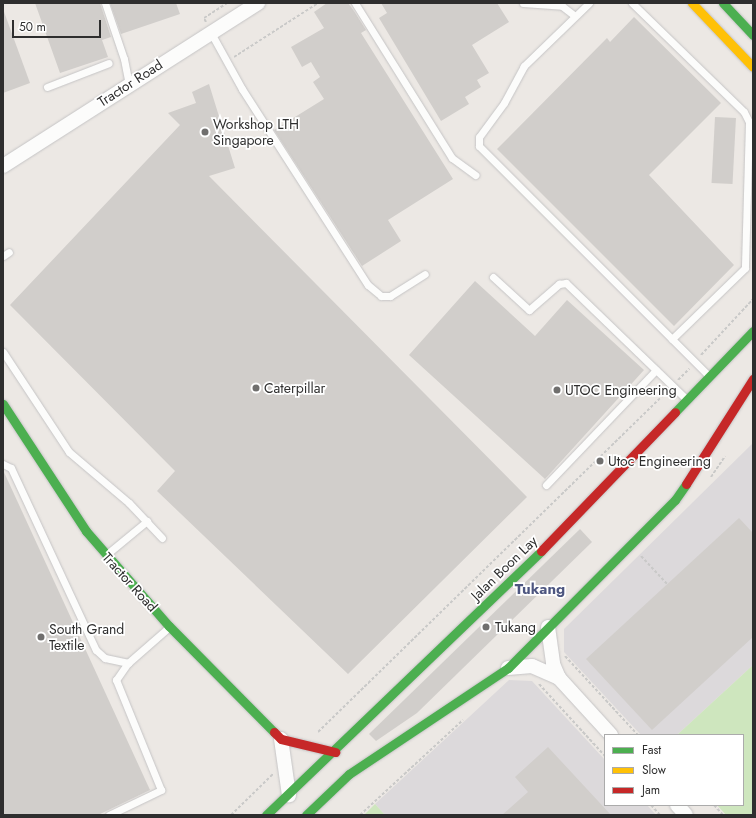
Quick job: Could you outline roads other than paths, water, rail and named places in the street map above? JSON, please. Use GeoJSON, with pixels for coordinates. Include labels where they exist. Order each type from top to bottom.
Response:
{"type":"FeatureCollection","features":[{"type":"Feature","properties":{"kind":"main road"},"geometry":{"type":"LineString","coordinates":[[692,3],[753,67]]}},
{"type":"Feature","properties":{"kind":"main road"},"geometry":{"type":"LineString","coordinates":[[723,3],[753,35]]}},
{"type":"Feature","properties":{"kind":"main road","name":"Jalan Boon Lay"},"geometry":{"type":"LineString","coordinates":[[266,815],[335,752],[547,545],[753,331]]}},
{"type":"Feature","properties":{"kind":"main road"},"geometry":{"type":"LineString","coordinates":[[306,815],[349,774],[508,668],[675,500],[753,379]]}},
{"type":"Feature","properties":{"kind":"main road","name":"Tractor Road"},"geometry":{"type":"LineString","coordinates":[[3,404],[106,555],[169,626],[281,739]]}},
{"type":"Feature","properties":{"kind":"main road"},"geometry":{"type":"LineString","coordinates":[[281,739],[335,752]]}},
{"type":"Feature","properties":{"kind":"street","name":"Tractor Road"},"geometry":{"type":"LineString","coordinates":[[3,166],[129,84],[258,3]]}},
{"type":"Feature","properties":{"kind":"street"},"geometry":{"type":"LineString","coordinates":[[548,627],[553,664],[559,678],[610,734]]}},
{"type":"Feature","properties":{"kind":"street"},"geometry":{"type":"LineString","coordinates":[[508,668],[532,666],[559,678]]}},
{"type":"Feature","properties":{"kind":"street"},"geometry":{"type":"LineString","coordinates":[[281,739],[289,795]]}},
{"type":"Feature","properties":{"kind":"street"},"geometry":{"type":"LineString","coordinates":[[678,806],[686,815]]}},
{"type":"Feature","properties":{"kind":"lane"},"geometry":{"type":"LineString","coordinates":[[105,3],[124,59],[129,84]]}},
{"type":"Feature","properties":{"kind":"lane"},"geometry":{"type":"LineString","coordinates":[[355,3],[452,158],[476,175]]}},
{"type":"Feature","properties":{"kind":"lane"},"geometry":{"type":"LineString","coordinates":[[523,3],[562,6],[575,16]]}},
{"type":"Feature","properties":{"kind":"lane"},"geometry":{"type":"LineString","coordinates":[[589,3],[524,66],[504,103],[477,141],[710,377]]}},
{"type":"Feature","properties":{"kind":"lane"},"geometry":{"type":"LineString","coordinates":[[632,3],[744,112],[749,122],[745,268],[672,340]]}},
{"type":"Feature","properties":{"kind":"lane"},"geometry":{"type":"LineString","coordinates":[[211,32],[368,285],[381,296],[390,296],[425,274]]}},
{"type":"Feature","properties":{"kind":"lane"},"geometry":{"type":"LineString","coordinates":[[47,87],[109,63]]}},
{"type":"Feature","properties":{"kind":"lane"},"geometry":{"type":"LineString","coordinates":[[493,278],[528,310],[560,284],[566,283],[687,400]]}},
{"type":"Feature","properties":{"kind":"lane"},"geometry":{"type":"LineString","coordinates":[[3,352],[69,452],[147,521],[162,538]]}},
{"type":"Feature","properties":{"kind":"lane"},"geometry":{"type":"LineString","coordinates":[[546,485],[656,370]]}},
{"type":"Feature","properties":{"kind":"lane"},"geometry":{"type":"LineString","coordinates":[[3,464],[11,468],[96,650],[105,658],[128,663]]}},
{"type":"Feature","properties":{"kind":"lane"},"geometry":{"type":"LineString","coordinates":[[106,555],[147,521]]}},
{"type":"Feature","properties":{"kind":"lane"},"geometry":{"type":"LineString","coordinates":[[109,815],[159,793],[162,787],[117,686],[118,675],[128,663],[169,626]]}},
{"type":"Feature","properties":{"kind":"place","name":"Workshop LTH Singapore"},"geometry":{"type":"Point","coordinates":[205,132]}},
{"type":"Feature","properties":{"kind":"place","name":"Caterpillar"},"geometry":{"type":"Point","coordinates":[256,388]}},
{"type":"Feature","properties":{"kind":"place","name":"UTOC Engineering"},"geometry":{"type":"Point","coordinates":[557,390]}},
{"type":"Feature","properties":{"kind":"place","name":"Utoc Engineering"},"geometry":{"type":"Point","coordinates":[600,461]}},
{"type":"Feature","properties":{"kind":"place","name":"Tukang"},"geometry":{"type":"Point","coordinates":[486,627]}},
{"type":"Feature","properties":{"kind":"place","name":"South Grand Textile"},"geometry":{"type":"Point","coordinates":[41,637]}},
{"type":"Feature","properties":{"kind":"district","name":"Tukang"},"geometry":{"type":"Point","coordinates":[540,590]}}]}
